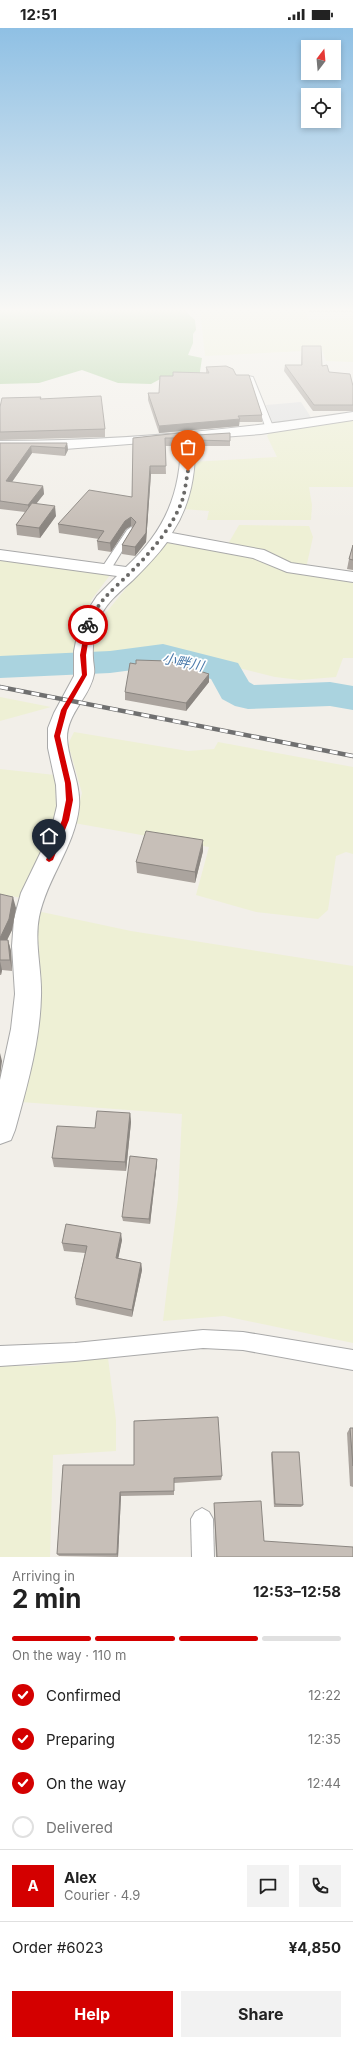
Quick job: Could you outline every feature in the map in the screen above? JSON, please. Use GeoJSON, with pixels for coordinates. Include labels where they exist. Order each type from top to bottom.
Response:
{"type":"FeatureCollection","features":[{"type":"Feature","properties":{"kind":"street"},"geometry":{"type":"LineString","coordinates":[[0,445],[65,445],[188,436],[270,429],[353,416]]}},
{"type":"Feature","properties":{"kind":"street"},"geometry":{"type":"LineString","coordinates":[[0,1130],[14,1082],[24,1038],[28,995],[26,921],[31,898],[65,820],[69,800],[68,783],[57,736],[64,710],[84,663],[86,629],[97,606],[110,591],[130,573],[163,536],[182,501],[188,471],[188,436]]}},
{"type":"Feature","properties":{"kind":"street"},"geometry":{"type":"LineString","coordinates":[[163,536],[258,554],[287,567],[353,577]]}},
{"type":"Feature","properties":{"kind":"street"},"geometry":{"type":"LineString","coordinates":[[0,555],[130,573]]}},
{"type":"Feature","properties":{"kind":"lane"},"geometry":{"type":"LineString","coordinates":[[251,380],[270,429]]}},
{"type":"Feature","properties":{"kind":"lane"},"geometry":{"type":"LineString","coordinates":[[106,569],[130,530]]}},
{"type":"Feature","properties":{"kind":"lane"},"geometry":{"type":"LineString","coordinates":[[0,1356],[75,1352],[203,1339],[243,1341],[353,1360]]}},
{"type":"Feature","properties":{"kind":"lane"},"geometry":{"type":"LineString","coordinates":[[202,1519],[203,1557]]}},
{"type":"Feature","properties":{"kind":"green space"},"geometry":{"type":"Polygon","coordinates":[[[0,380],[48,380],[39,383],[0,384],[0,380]]]}},
{"type":"Feature","properties":{"kind":"green space"},"geometry":{"type":"Polygon","coordinates":[[[111,380],[158,380],[151,384],[118,383],[111,380]]]}},
{"type":"Feature","properties":{"kind":"green space"},"geometry":{"type":"Polygon","coordinates":[[[353,420],[353,487],[309,487],[312,505],[311,520],[207,520],[209,511],[183,509],[192,462],[277,457],[267,436],[269,433],[353,420]]]}},
{"type":"Feature","properties":{"kind":"green space"},"geometry":{"type":"Polygon","coordinates":[[[239,525],[309,526],[313,537],[306,568],[228,544],[239,525]]]}},
{"type":"Feature","properties":{"kind":"green space"},"geometry":{"type":"Polygon","coordinates":[[[173,541],[251,556],[282,570],[353,583],[353,658],[343,658],[336,677],[300,680],[275,677],[166,650],[93,657],[95,633],[105,614],[163,543],[173,541]]]}},
{"type":"Feature","properties":{"kind":"green space"},"geometry":{"type":"Polygon","coordinates":[[[0,560],[110,575],[92,599],[80,627],[75,656],[13,659],[0,658],[0,560]]]}},
{"type":"Feature","properties":{"kind":"green space"},"geometry":{"type":"Polygon","coordinates":[[[0,697],[51,707],[0,721],[0,697]]]}},
{"type":"Feature","properties":{"kind":"green space"},"geometry":{"type":"Polygon","coordinates":[[[74,732],[188,751],[214,749],[218,742],[353,767],[353,854],[346,852],[336,856],[328,910],[318,919],[256,912],[196,895],[209,847],[74,823],[82,793],[68,744],[74,732]]]}},
{"type":"Feature","properties":{"kind":"green space"},"geometry":{"type":"Polygon","coordinates":[[[0,769],[55,775],[56,807],[53,832],[22,898],[0,894],[0,769]]]}},
{"type":"Feature","properties":{"kind":"green space"},"geometry":{"type":"Polygon","coordinates":[[[37,911],[131,931],[353,966],[353,1343],[224,1316],[163,1321],[178,1198],[182,1114],[21,1102],[37,1008],[39,947],[35,926],[37,911]]]}},
{"type":"Feature","properties":{"kind":"green space"},"geometry":{"type":"Polygon","coordinates":[[[108,1358],[116,1420],[116,1451],[53,1455],[50,1557],[0,1557],[0,1366],[34,1366],[108,1358]]]}},
{"type":"Feature","properties":{"kind":"shaded area"},"geometry":{"type":"Polygon","coordinates":[[[301,402],[312,419],[273,424],[266,405],[301,402]]]}},
{"type":"Feature","properties":{"kind":"building"},"geometry":{"type":"Polygon","coordinates":[[[160,380],[251,380],[262,415],[238,416],[240,419],[159,426],[148,393],[159,393],[160,380]]]}},
{"type":"Feature","properties":{"kind":"building"},"geometry":{"type":"Polygon","coordinates":[[[296,380],[352,380],[353,405],[314,405],[296,380]]]}},
{"type":"Feature","properties":{"kind":"building"},"geometry":{"type":"Polygon","coordinates":[[[101,396],[105,429],[0,432],[0,407],[2,398],[41,397],[40,399],[101,396]]]}},
{"type":"Feature","properties":{"kind":"building"},"geometry":{"type":"Polygon","coordinates":[[[179,433],[179,438],[165,438],[166,466],[150,466],[146,533],[135,547],[122,545],[136,522],[131,517],[125,521],[110,543],[97,541],[104,531],[58,524],[89,490],[132,497],[133,438],[179,433]]]}},
{"type":"Feature","properties":{"kind":"building"},"geometry":{"type":"Polygon","coordinates":[[[230,433],[230,441],[197,440],[197,435],[230,433]]]}},
{"type":"Feature","properties":{"kind":"building"},"geometry":{"type":"Polygon","coordinates":[[[0,443],[67,443],[65,448],[31,446],[6,481],[43,486],[28,505],[0,501],[0,443]]]}},
{"type":"Feature","properties":{"kind":"building"},"geometry":{"type":"Polygon","coordinates":[[[32,503],[55,506],[39,528],[16,525],[32,503]]]}},
{"type":"Feature","properties":{"kind":"building"},"geometry":{"type":"Polygon","coordinates":[[[353,545],[353,560],[349,559],[353,545]]]}},
{"type":"Feature","properties":{"kind":"building"},"geometry":{"type":"Polygon","coordinates":[[[136,660],[168,661],[209,674],[186,703],[125,692],[130,663],[136,664],[136,660]]]}},
{"type":"Feature","properties":{"kind":"building"},"geometry":{"type":"Polygon","coordinates":[[[146,831],[203,840],[195,872],[136,862],[146,831]]]}},
{"type":"Feature","properties":{"kind":"building"},"geometry":{"type":"Polygon","coordinates":[[[0,894],[13,897],[9,919],[0,938],[0,894]]]}},
{"type":"Feature","properties":{"kind":"building"},"geometry":{"type":"Polygon","coordinates":[[[0,940],[8,940],[10,960],[0,960],[0,940]]]}},
{"type":"Feature","properties":{"kind":"building"},"geometry":{"type":"Polygon","coordinates":[[[97,1111],[130,1113],[125,1162],[52,1158],[57,1126],[95,1128],[97,1111]]]}},
{"type":"Feature","properties":{"kind":"building"},"geometry":{"type":"Polygon","coordinates":[[[130,1156],[157,1159],[149,1219],[122,1217],[130,1156]]]}},
{"type":"Feature","properties":{"kind":"building"},"geometry":{"type":"Polygon","coordinates":[[[66,1224],[121,1233],[116,1258],[141,1263],[132,1310],[75,1298],[87,1246],[62,1243],[66,1224]]]}},
{"type":"Feature","properties":{"kind":"building"},"geometry":{"type":"Polygon","coordinates":[[[218,1417],[222,1476],[174,1478],[174,1491],[120,1492],[117,1554],[57,1554],[63,1465],[134,1465],[134,1421],[218,1417]]]}},
{"type":"Feature","properties":{"kind":"building"},"geometry":{"type":"Polygon","coordinates":[[[350,1428],[353,1428],[353,1466],[350,1428]]]}},
{"type":"Feature","properties":{"kind":"building"},"geometry":{"type":"Polygon","coordinates":[[[272,1452],[299,1452],[303,1505],[275,1504],[272,1452]]]}},
{"type":"Feature","properties":{"kind":"building"},"geometry":{"type":"Polygon","coordinates":[[[261,1501],[264,1541],[353,1547],[353,1557],[217,1557],[214,1503],[261,1501]]]}},
{"type":"Feature","properties":{"kind":"waterway","name":"小畔川"},"geometry":{"type":"LineString","coordinates":[[0,667],[110,662],[163,655],[225,671],[235,690],[248,697],[330,694],[353,698]]}},
{"type":"Feature","properties":{"kind":"railway"},"geometry":{"type":"LineString","coordinates":[[0,687],[353,756]]}},
{"type":"Feature","properties":{"kind":"way so far"},"geometry":{"type":"LineString","coordinates":[[88,625],[97,606],[110,591],[130,573],[163,536],[182,501],[188,471]]}},
{"type":"Feature","properties":{"kind":"route"},"geometry":{"type":"LineString","coordinates":[[49,860],[65,820],[69,800],[68,783],[57,736],[64,710],[84,675],[83,655],[86,629],[88,625]]}}]}
